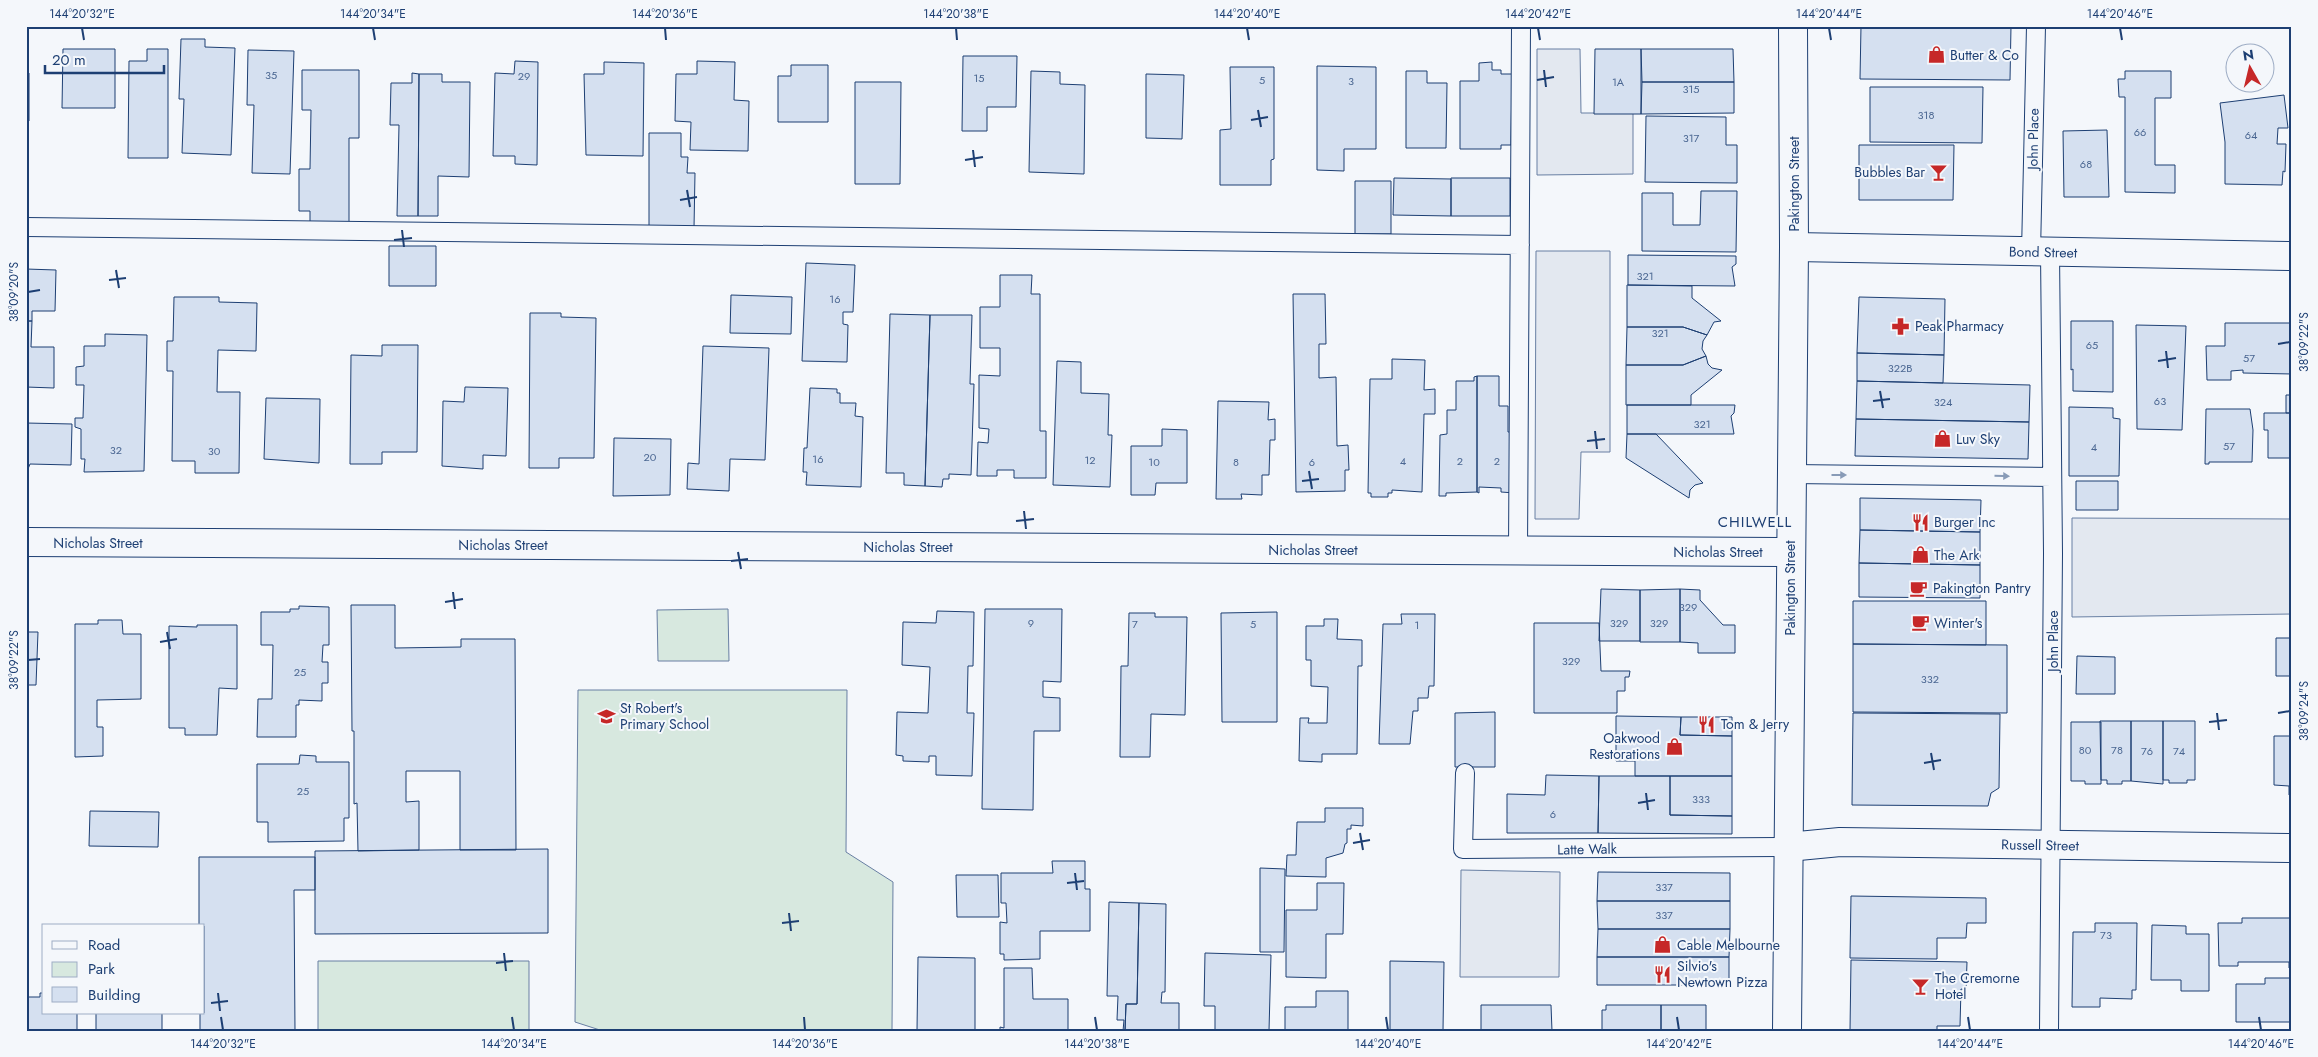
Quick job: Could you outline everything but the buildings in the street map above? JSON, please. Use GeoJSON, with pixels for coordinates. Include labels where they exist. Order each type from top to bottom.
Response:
{"type":"FeatureCollection","features":[{"type":"Feature","properties":{"kind":"street","name":"Pakington Street"},"geometry":{"type":"LineString","coordinates":[[1786,1031],[1790,474],[1794,247],[1793,26]]}},
{"type":"Feature","properties":{"kind":"street","name":"Bond Street"},"geometry":{"type":"LineString","coordinates":[[1794,247],[2292,256]]}},
{"type":"Feature","properties":{"kind":"street","name":"Nicholas Street"},"geometry":{"type":"LineString","coordinates":[[26,542],[1790,552]]}},
{"type":"Feature","properties":{"kind":"street","name":"Russell Street"},"geometry":{"type":"LineString","coordinates":[[1788,847],[1840,842],[2292,848]]}},
{"type":"Feature","properties":{"kind":"lane"},"geometry":{"type":"LineString","coordinates":[[1518,551],[1521,26]]}},
{"type":"Feature","properties":{"kind":"lane","name":"John Place"},"geometry":{"type":"LineString","coordinates":[[2036,26],[2040,252],[2052,477],[2049,1031]]}},
{"type":"Feature","properties":{"kind":"lane"},"geometry":{"type":"LineString","coordinates":[[26,227],[1520,245]]}},
{"type":"Feature","properties":{"kind":"lane"},"geometry":{"type":"LineString","coordinates":[[1790,474],[2052,477]]}},
{"type":"Feature","properties":{"kind":"lane","name":"Latte Walk"},"geometry":{"type":"LineString","coordinates":[[1465,773],[1463,849],[1788,847]]}},
{"type":"Feature","properties":{"kind":"green space"},"geometry":{"type":"Polygon","coordinates":[[[728,609],[729,661],[658,661],[657,610],[728,609]]]}},
{"type":"Feature","properties":{"kind":"green space"},"geometry":{"type":"Polygon","coordinates":[[[578,690],[847,690],[846,852],[893,882],[892,1031],[603,1031],[575,1022],[578,690]]]}},
{"type":"Feature","properties":{"kind":"green space"},"geometry":{"type":"Polygon","coordinates":[[[318,961],[529,961],[529,1031],[318,1031],[318,961]]]}},
{"type":"Feature","properties":{"kind":"shaded area"},"geometry":{"type":"Polygon","coordinates":[[[1537,49],[1580,49],[1581,113],[1633,113],[1633,174],[1537,175],[1537,49]]]}},
{"type":"Feature","properties":{"kind":"shaded area"},"geometry":{"type":"Polygon","coordinates":[[[1536,251],[1610,251],[1610,452],[1581,452],[1579,519],[1535,519],[1536,251]]]}},
{"type":"Feature","properties":{"kind":"shaded area"},"geometry":{"type":"Polygon","coordinates":[[[2072,518],[2292,519],[2292,614],[2072,617],[2072,518]]]}},
{"type":"Feature","properties":{"kind":"shaded area"},"geometry":{"type":"Polygon","coordinates":[[[1461,870],[1560,872],[1559,977],[1460,977],[1461,870]]]}},
{"type":"Feature","properties":{"kind":"place","name":"Butter & Co"},"geometry":{"type":"Point","coordinates":[1936,55]}},
{"type":"Feature","properties":{"kind":"place","name":"Bubbles Bar"},"geometry":{"type":"Point","coordinates":[1939,172]}},
{"type":"Feature","properties":{"kind":"place","name":"Peak Pharmacy"},"geometry":{"type":"Point","coordinates":[1901,326]}},
{"type":"Feature","properties":{"kind":"place","name":"Luv Sky"},"geometry":{"type":"Point","coordinates":[1942,439]}},
{"type":"Feature","properties":{"kind":"place","name":"Burger Inc"},"geometry":{"type":"Point","coordinates":[1920,522]}},
{"type":"Feature","properties":{"kind":"place","name":"The Ark"},"geometry":{"type":"Point","coordinates":[1920,555]}},
{"type":"Feature","properties":{"kind":"place","name":"Pakington Pantry"},"geometry":{"type":"Point","coordinates":[1919,588]}},
{"type":"Feature","properties":{"kind":"place","name":"Winter's"},"geometry":{"type":"Point","coordinates":[1920,623]}},
{"type":"Feature","properties":{"kind":"place","name":"St Robert's Primary School"},"geometry":{"type":"Point","coordinates":[606,716]}},
{"type":"Feature","properties":{"kind":"place","name":"Tom & Jerry"},"geometry":{"type":"Point","coordinates":[1707,724]}},
{"type":"Feature","properties":{"kind":"place","name":"Oakwood Restorations"},"geometry":{"type":"Point","coordinates":[1674,746]}},
{"type":"Feature","properties":{"kind":"place","name":"Cable Melbourne"},"geometry":{"type":"Point","coordinates":[1663,945]}},
{"type":"Feature","properties":{"kind":"place","name":"Silvio's Newtown Pizza"},"geometry":{"type":"Point","coordinates":[1663,974]}},
{"type":"Feature","properties":{"kind":"place","name":"The Cremorne Hotel"},"geometry":{"type":"Point","coordinates":[1921,986]}},
{"type":"Feature","properties":{"kind":"district","name":"CHILWELL"},"geometry":{"type":"Point","coordinates":[1755,522]}}]}
